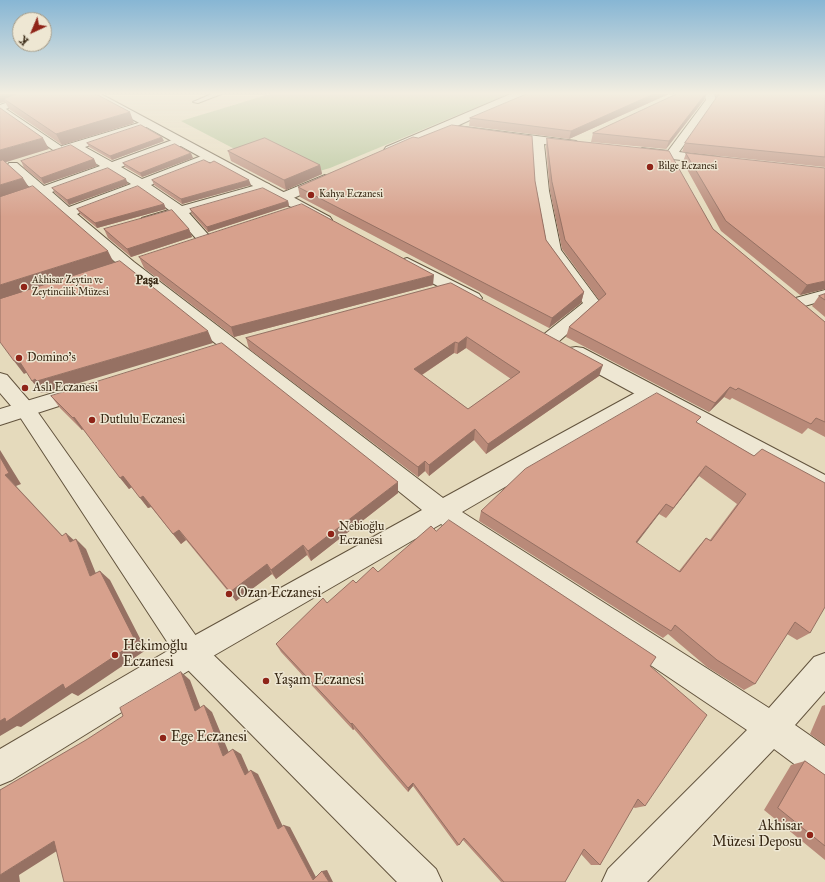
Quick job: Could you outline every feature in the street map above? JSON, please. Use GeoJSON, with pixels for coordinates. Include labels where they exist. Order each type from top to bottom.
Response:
{"type":"FeatureCollection","features":[{"type":"Feature","properties":{"kind":"street"},"geometry":{"type":"LineString","coordinates":[[32,134],[52,151],[75,146],[113,134]]}},
{"type":"Feature","properties":{"kind":"street"},"geometry":{"type":"LineString","coordinates":[[164,134],[338,227]]}},
{"type":"Feature","properties":{"kind":"street"},"geometry":{"type":"LineString","coordinates":[[378,156],[426,134]]}},
{"type":"Feature","properties":{"kind":"street"},"geometry":{"type":"LineString","coordinates":[[495,134],[572,144],[586,142]]}},
{"type":"Feature","properties":{"kind":"street"},"geometry":{"type":"LineString","coordinates":[[674,162],[691,134]]}},
{"type":"Feature","properties":{"kind":"street"},"geometry":{"type":"LineString","coordinates":[[538,140],[542,191],[553,250],[592,304],[543,335],[825,486]]}},
{"type":"Feature","properties":{"kind":"street"},"geometry":{"type":"LineString","coordinates":[[0,206],[179,142]]}},
{"type":"Feature","properties":{"kind":"street"},"geometry":{"type":"LineString","coordinates":[[75,146],[141,184],[179,212],[198,242],[220,235]]}},
{"type":"Feature","properties":{"kind":"street"},"geometry":{"type":"LineString","coordinates":[[632,151],[674,162],[724,161]]}},
{"type":"Feature","properties":{"kind":"street"},"geometry":{"type":"LineString","coordinates":[[67,213],[208,158]]}},
{"type":"Feature","properties":{"kind":"street"},"geometry":{"type":"LineString","coordinates":[[5,167],[27,161]]}},
{"type":"Feature","properties":{"kind":"street"},"geometry":{"type":"LineString","coordinates":[[5,167],[42,191],[67,213],[101,234],[130,265],[230,346],[442,512],[772,728],[825,766]]}},
{"type":"Feature","properties":{"kind":"street"},"geometry":{"type":"LineString","coordinates":[[284,197],[334,175]]}},
{"type":"Feature","properties":{"kind":"street"},"geometry":{"type":"LineString","coordinates":[[136,224],[264,187]]}},
{"type":"Feature","properties":{"kind":"street"},"geometry":{"type":"LineString","coordinates":[[280,215],[303,208]]}},
{"type":"Feature","properties":{"kind":"street"},"geometry":{"type":"LineString","coordinates":[[395,257],[486,305]]}},
{"type":"Feature","properties":{"kind":"street"},"geometry":{"type":"LineString","coordinates":[[428,293],[451,287]]}},
{"type":"Feature","properties":{"kind":"street"},"geometry":{"type":"LineString","coordinates":[[798,303],[825,295]]}},
{"type":"Feature","properties":{"kind":"street"},"geometry":{"type":"LineString","coordinates":[[207,353],[253,340]]}},
{"type":"Feature","properties":{"kind":"street"},"geometry":{"type":"LineString","coordinates":[[0,380],[12,413],[191,653],[423,882]]}},
{"type":"Feature","properties":{"kind":"street"},"geometry":{"type":"LineString","coordinates":[[12,413],[101,386]]}},
{"type":"Feature","properties":{"kind":"street"},"geometry":{"type":"LineString","coordinates":[[0,768],[191,653],[650,393]]}},
{"type":"Feature","properties":{"kind":"street"},"geometry":{"type":"LineString","coordinates":[[621,882],[772,728],[825,668]]}},
{"type":"Feature","properties":{"kind":"green space"},"geometry":{"type":"Polygon","coordinates":[[[206,134],[412,134],[330,168],[292,179],[206,134]]]}},
{"type":"Feature","properties":{"kind":"building"},"geometry":{"type":"Polygon","coordinates":[[[0,134],[37,134],[43,138],[0,150],[0,134]]]}},
{"type":"Feature","properties":{"kind":"building"},"geometry":{"type":"Polygon","coordinates":[[[114,134],[157,134],[162,137],[110,156],[87,143],[114,134]]]}},
{"type":"Feature","properties":{"kind":"building"},"geometry":{"type":"Polygon","coordinates":[[[428,134],[519,134],[532,136],[535,181],[546,240],[584,292],[552,318],[298,187],[413,137],[418,138],[428,134]]]}},
{"type":"Feature","properties":{"kind":"building"},"geometry":{"type":"Polygon","coordinates":[[[604,134],[674,134],[669,141],[604,134]]]}},
{"type":"Feature","properties":{"kind":"building"},"geometry":{"type":"Polygon","coordinates":[[[691,134],[825,134],[825,157],[685,143],[691,134]]]}},
{"type":"Feature","properties":{"kind":"building"},"geometry":{"type":"Polygon","coordinates":[[[265,138],[320,165],[284,180],[228,151],[265,138]]]}},
{"type":"Feature","properties":{"kind":"building"},"geometry":{"type":"Polygon","coordinates":[[[547,138],[669,151],[713,229],[825,322],[825,422],[816,418],[811,424],[738,388],[736,390],[730,387],[715,403],[569,327],[606,294],[565,240],[552,182],[547,138]]]}},
{"type":"Feature","properties":{"kind":"building"},"geometry":{"type":"Polygon","coordinates":[[[175,144],[191,153],[140,173],[123,163],[175,144]]]}},
{"type":"Feature","properties":{"kind":"building"},"geometry":{"type":"Polygon","coordinates":[[[71,145],[94,159],[41,178],[21,161],[71,145]]]}},
{"type":"Feature","properties":{"kind":"building"},"geometry":{"type":"Polygon","coordinates":[[[686,153],[825,168],[825,281],[807,285],[726,221],[686,153]]]}},
{"type":"Feature","properties":{"kind":"building"},"geometry":{"type":"Polygon","coordinates":[[[3,160],[23,178],[0,185],[0,161],[3,160]]]}},
{"type":"Feature","properties":{"kind":"building"},"geometry":{"type":"Polygon","coordinates":[[[204,160],[210,163],[214,161],[249,180],[181,199],[152,180],[204,160]]]}},
{"type":"Feature","properties":{"kind":"building"},"geometry":{"type":"Polygon","coordinates":[[[108,168],[126,179],[67,200],[52,188],[108,168]]]}},
{"type":"Feature","properties":{"kind":"building"},"geometry":{"type":"Polygon","coordinates":[[[33,186],[108,251],[0,285],[0,197],[33,186]]]}},
{"type":"Feature","properties":{"kind":"building"},"geometry":{"type":"Polygon","coordinates":[[[138,186],[164,204],[95,223],[77,209],[138,186]]]}},
{"type":"Feature","properties":{"kind":"building"},"geometry":{"type":"Polygon","coordinates":[[[263,188],[288,201],[207,227],[190,209],[263,188]]]}},
{"type":"Feature","properties":{"kind":"building"},"geometry":{"type":"Polygon","coordinates":[[[302,204],[434,275],[231,327],[139,257],[302,204]]]}},
{"type":"Feature","properties":{"kind":"building"},"geometry":{"type":"Polygon","coordinates":[[[172,210],[189,229],[127,249],[104,229],[172,210]]]}},
{"type":"Feature","properties":{"kind":"building"},"geometry":{"type":"Polygon","coordinates":[[[120,261],[208,331],[37,381],[35,379],[32,381],[18,359],[14,361],[0,342],[0,299],[120,261]]]}},
{"type":"Feature","properties":{"kind":"building"},"geometry":{"type":"Polygon","coordinates":[[[451,283],[603,365],[488,444],[475,429],[429,465],[425,461],[418,467],[246,338],[451,283]],[[467,337],[458,343],[455,342],[414,369],[468,409],[520,372],[467,337]]]}},
{"type":"Feature","properties":{"kind":"building"},"geometry":{"type":"Polygon","coordinates":[[[825,294],[825,300],[819,296],[825,294]]]}},
{"type":"Feature","properties":{"kind":"building"},"geometry":{"type":"Polygon","coordinates":[[[222,343],[398,482],[308,551],[303,545],[271,570],[267,564],[230,592],[179,530],[173,534],[143,496],[140,498],[123,476],[120,478],[74,417],[73,418],[51,396],[222,343]]]}},
{"type":"Feature","properties":{"kind":"building"},"geometry":{"type":"Polygon","coordinates":[[[657,393],[701,417],[696,422],[754,456],[762,449],[825,483],[825,607],[810,633],[795,622],[755,684],[717,660],[675,625],[671,631],[481,511],[525,469],[657,393]],[[706,466],[673,508],[666,504],[636,542],[680,572],[706,538],[711,541],[746,494],[706,466]]]}},
{"type":"Feature","properties":{"kind":"building"},"geometry":{"type":"Polygon","coordinates":[[[0,457],[9,473],[5,475],[62,536],[66,533],[70,542],[76,539],[90,576],[100,571],[136,642],[65,689],[63,684],[6,722],[5,718],[0,721],[0,457]]]}},
{"type":"Feature","properties":{"kind":"building"},"geometry":{"type":"Polygon","coordinates":[[[449,520],[656,657],[650,666],[707,715],[645,806],[638,799],[600,865],[584,849],[565,882],[504,882],[464,838],[459,845],[413,783],[408,788],[352,723],[351,724],[276,644],[323,598],[327,603],[353,580],[356,583],[373,567],[378,572],[431,526],[436,531],[449,520]]]}},
{"type":"Feature","properties":{"kind":"building"},"geometry":{"type":"Polygon","coordinates":[[[181,672],[195,711],[204,705],[223,756],[233,749],[245,775],[251,770],[278,829],[284,825],[313,880],[322,871],[329,882],[64,882],[54,841],[0,875],[0,790],[86,740],[123,716],[120,708],[181,672]]]}},
{"type":"Feature","properties":{"kind":"building","name":"Akhisar Müzesi Deposu"},"geometry":{"type":"Polygon","coordinates":[[[805,761],[825,775],[825,846],[778,808],[805,761]]]}},
{"type":"Feature","properties":{"kind":"place","name":"Bilge Eczanesi"},"geometry":{"type":"Point","coordinates":[650,167]}},
{"type":"Feature","properties":{"kind":"place","name":"Kahya Eczanesi"},"geometry":{"type":"Point","coordinates":[311,195]}},
{"type":"Feature","properties":{"kind":"place","name":"Akhisar Zeytin ve Zeytincilik Müzesi"},"geometry":{"type":"Point","coordinates":[24,287]}},
{"type":"Feature","properties":{"kind":"place","name":"Domino's"},"geometry":{"type":"Point","coordinates":[19,358]}},
{"type":"Feature","properties":{"kind":"place","name":"Aslı Eczanesi"},"geometry":{"type":"Point","coordinates":[25,388]}},
{"type":"Feature","properties":{"kind":"place","name":"Dutlulu Eczanesi"},"geometry":{"type":"Point","coordinates":[92,420]}},
{"type":"Feature","properties":{"kind":"place","name":"Nebioğlu Eczanesi"},"geometry":{"type":"Point","coordinates":[331,534]}},
{"type":"Feature","properties":{"kind":"place","name":"Ozan Eczanesi"},"geometry":{"type":"Point","coordinates":[229,594]}},
{"type":"Feature","properties":{"kind":"place","name":"Hekimoğlu Eczanesi"},"geometry":{"type":"Point","coordinates":[115,655]}},
{"type":"Feature","properties":{"kind":"place","name":"Yaşam Eczanesi"},"geometry":{"type":"Point","coordinates":[266,681]}},
{"type":"Feature","properties":{"kind":"place","name":"Ege Eczanesi"},"geometry":{"type":"Point","coordinates":[163,738]}},
{"type":"Feature","properties":{"kind":"place","name":"Akhisar Müzesi Deposu"},"geometry":{"type":"Point","coordinates":[810,835]}},
{"type":"Feature","properties":{"kind":"district","name":"Paşa"},"geometry":{"type":"Point","coordinates":[147,281]}}]}
